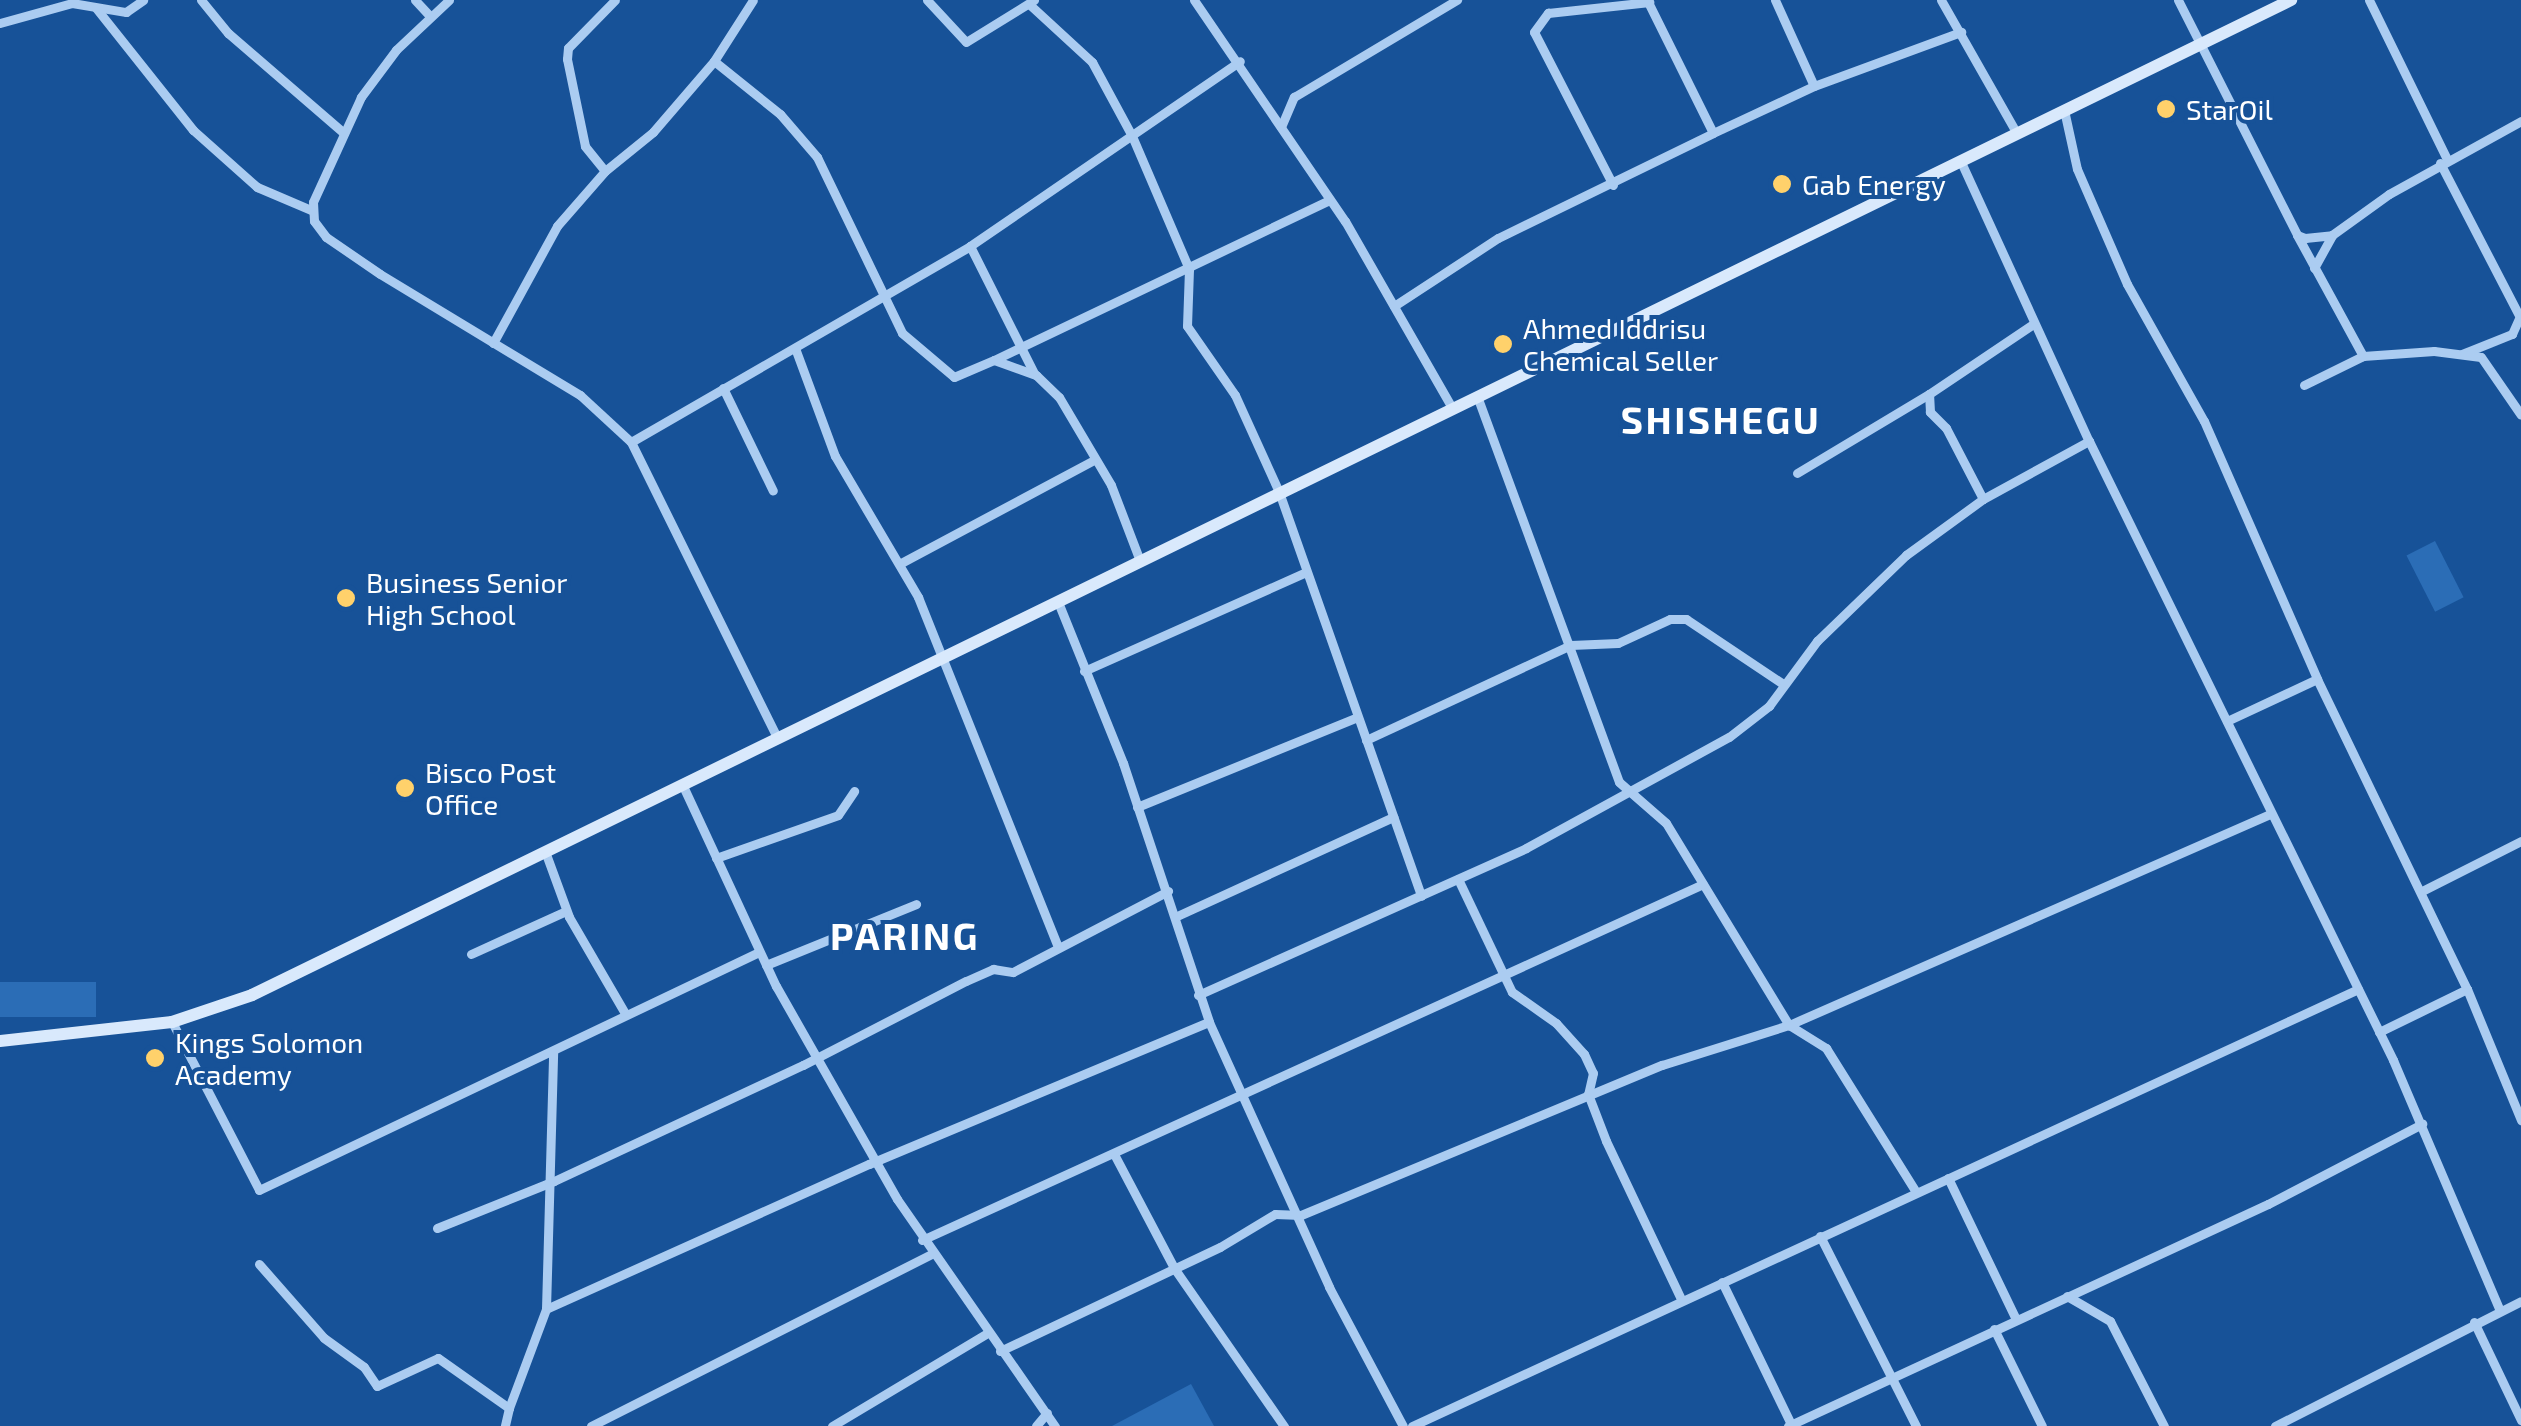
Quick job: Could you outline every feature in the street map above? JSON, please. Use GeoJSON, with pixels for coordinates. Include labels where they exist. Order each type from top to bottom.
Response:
{"type":"FeatureCollection","features":[{"type":"Feature","properties":{"kind":"main road"},"geometry":{"type":"LineString","coordinates":[[0,1041],[172,1022],[252,995],[2291,0]]}},
{"type":"Feature","properties":{"kind":"street"},"geometry":{"type":"LineString","coordinates":[[0,22],[72,2],[126,12],[143,0]]}},
{"type":"Feature","properties":{"kind":"street"},"geometry":{"type":"LineString","coordinates":[[201,0],[228,33],[344,133]]}},
{"type":"Feature","properties":{"kind":"street"},"geometry":{"type":"LineString","coordinates":[[415,0],[430,16]]}},
{"type":"Feature","properties":{"kind":"street"},"geometry":{"type":"LineString","coordinates":[[312,210],[344,133],[377,74],[449,0]]}},
{"type":"Feature","properties":{"kind":"street"},"geometry":{"type":"LineString","coordinates":[[605,171],[584,146],[567,60],[568,48],[614,0]]}},
{"type":"Feature","properties":{"kind":"street"},"geometry":{"type":"LineString","coordinates":[[492,343],[558,226],[605,171],[654,132],[714,61],[753,0]]}},
{"type":"Feature","properties":{"kind":"street"},"geometry":{"type":"LineString","coordinates":[[928,0],[966,42],[1031,2],[1092,62],[1132,136],[1189,269],[1187,326],[1235,395],[1279,492],[1304,573],[1421,896]]}},
{"type":"Feature","properties":{"kind":"street"},"geometry":{"type":"LineString","coordinates":[[1194,0],[1240,62],[1330,200],[1452,408]]}},
{"type":"Feature","properties":{"kind":"street"},"geometry":{"type":"LineString","coordinates":[[1281,127],[1285,109],[1303,90],[1458,0]]}},
{"type":"Feature","properties":{"kind":"street"},"geometry":{"type":"LineString","coordinates":[[1775,0],[1814,86]]}},
{"type":"Feature","properties":{"kind":"street"},"geometry":{"type":"LineString","coordinates":[[1940,0],[2017,134]]}},
{"type":"Feature","properties":{"kind":"street"},"geometry":{"type":"LineString","coordinates":[[2178,0],[2362,356]]}},
{"type":"Feature","properties":{"kind":"street"},"geometry":{"type":"LineString","coordinates":[[2369,0],[2520,319],[2512,334],[2459,356]]}},
{"type":"Feature","properties":{"kind":"street"},"geometry":{"type":"LineString","coordinates":[[1613,185],[1534,32],[1548,13],[1648,1],[1712,133]]}},
{"type":"Feature","properties":{"kind":"street"},"geometry":{"type":"LineString","coordinates":[[96,8],[193,130],[257,187],[312,210],[337,246],[580,395],[631,442],[777,738]]}},
{"type":"Feature","properties":{"kind":"street"},"geometry":{"type":"LineString","coordinates":[[1394,306],[1498,238],[1613,185],[1712,133],[1814,86],[1961,32]]}},
{"type":"Feature","properties":{"kind":"street"},"geometry":{"type":"LineString","coordinates":[[714,61],[769,104],[817,158],[902,332],[954,377],[1330,200]]}},
{"type":"Feature","properties":{"kind":"street"},"geometry":{"type":"LineString","coordinates":[[631,442],[882,293],[970,246],[1240,62]]}},
{"type":"Feature","properties":{"kind":"street"},"geometry":{"type":"LineString","coordinates":[[2064,110],[2091,205],[2204,421],[2316,679],[2467,989],[2521,1120]]}},
{"type":"Feature","properties":{"kind":"street"},"geometry":{"type":"LineString","coordinates":[[2314,268],[2332,235],[2444,161],[2521,122]]}},
{"type":"Feature","properties":{"kind":"street"},"geometry":{"type":"LineString","coordinates":[[1962,162],[2033,324],[2422,1124],[2499,1309]]}},
{"type":"Feature","properties":{"kind":"street"},"geometry":{"type":"LineString","coordinates":[[2297,235],[2332,235]]}},
{"type":"Feature","properties":{"kind":"street"},"geometry":{"type":"LineString","coordinates":[[970,246],[1017,345],[1036,375],[1059,397],[1111,485],[1140,561]]}},
{"type":"Feature","properties":{"kind":"street"},"geometry":{"type":"LineString","coordinates":[[1797,473],[1929,394],[2033,324]]}},
{"type":"Feature","properties":{"kind":"street"},"geometry":{"type":"LineString","coordinates":[[794,348],[835,456],[901,562],[944,659],[1057,944]]}},
{"type":"Feature","properties":{"kind":"street"},"geometry":{"type":"LineString","coordinates":[[2304,385],[2362,356],[2486,358],[2521,415]]}},
{"type":"Feature","properties":{"kind":"street"},"geometry":{"type":"LineString","coordinates":[[994,360],[1036,375]]}},
{"type":"Feature","properties":{"kind":"street"},"geometry":{"type":"LineString","coordinates":[[724,388],[773,491]]}},
{"type":"Feature","properties":{"kind":"street"},"geometry":{"type":"LineString","coordinates":[[1929,394],[1930,412],[1946,428],[1984,500]]}},
{"type":"Feature","properties":{"kind":"street"},"geometry":{"type":"LineString","coordinates":[[1477,396],[1625,791],[1666,823],[1789,1024],[1826,1048],[1916,1192]]}},
{"type":"Feature","properties":{"kind":"street"},"geometry":{"type":"LineString","coordinates":[[1198,995],[1458,879],[1729,737],[1769,706],[1783,684],[1906,555],[1984,500],[2089,441]]}},
{"type":"Feature","properties":{"kind":"street"},"geometry":{"type":"LineString","coordinates":[[901,562],[1094,460]]}},
{"type":"Feature","properties":{"kind":"street"},"geometry":{"type":"LineString","coordinates":[[1084,670],[1304,573]]}},
{"type":"Feature","properties":{"kind":"street"},"geometry":{"type":"LineString","coordinates":[[1058,602],[1168,891],[1209,1022],[1301,1214],[1329,1288],[1404,1426]]}},
{"type":"Feature","properties":{"kind":"street"},"geometry":{"type":"LineString","coordinates":[[1366,740],[1571,646],[1618,643],[1686,618],[1783,684]]}},
{"type":"Feature","properties":{"kind":"street"},"geometry":{"type":"LineString","coordinates":[[2227,721],[2316,679]]}},
{"type":"Feature","properties":{"kind":"street"},"geometry":{"type":"LineString","coordinates":[[1137,808],[1358,717]]}},
{"type":"Feature","properties":{"kind":"street"},"geometry":{"type":"LineString","coordinates":[[684,786],[759,952],[876,1162],[922,1240],[1055,1426]]}},
{"type":"Feature","properties":{"kind":"street"},"geometry":{"type":"LineString","coordinates":[[716,858],[838,815],[854,791]]}},
{"type":"Feature","properties":{"kind":"street"},"geometry":{"type":"LineString","coordinates":[[1000,1351],[1174,1268],[1275,1214],[1301,1214],[1588,1094],[1789,1024],[2270,814]]}},
{"type":"Feature","properties":{"kind":"street"},"geometry":{"type":"LineString","coordinates":[[1176,916],[1394,817]]}},
{"type":"Feature","properties":{"kind":"street"},"geometry":{"type":"LineString","coordinates":[[2422,891],[2521,841]]}},
{"type":"Feature","properties":{"kind":"street"},"geometry":{"type":"LineString","coordinates":[[546,854],[566,911],[626,1015]]}},
{"type":"Feature","properties":{"kind":"street"},"geometry":{"type":"LineString","coordinates":[[1458,879],[1502,977],[1524,1004],[1573,1037],[1593,1073],[1588,1094],[1680,1299]]}},
{"type":"Feature","properties":{"kind":"street"},"geometry":{"type":"LineString","coordinates":[[922,1240],[1702,884]]}},
{"type":"Feature","properties":{"kind":"street"},"geometry":{"type":"LineString","coordinates":[[436,1228],[554,1181],[993,969],[1013,972],[1057,944],[1168,891]]}},
{"type":"Feature","properties":{"kind":"street"},"geometry":{"type":"LineString","coordinates":[[766,965],[916,904]]}},
{"type":"Feature","properties":{"kind":"street"},"geometry":{"type":"LineString","coordinates":[[470,954],[566,911]]}},
{"type":"Feature","properties":{"kind":"street"},"geometry":{"type":"LineString","coordinates":[[172,1022],[259,1190],[347,1143],[406,1125],[759,952]]}},
{"type":"Feature","properties":{"kind":"street"},"geometry":{"type":"LineString","coordinates":[[2378,1032],[2467,989]]}},
{"type":"Feature","properties":{"kind":"street"},"geometry":{"type":"LineString","coordinates":[[1412,1426],[1680,1299],[2358,990]]}},
{"type":"Feature","properties":{"kind":"street"},"geometry":{"type":"LineString","coordinates":[[546,1309],[876,1162],[1209,1022]]}},
{"type":"Feature","properties":{"kind":"street"},"geometry":{"type":"LineString","coordinates":[[505,1426],[546,1309],[554,1181],[553,1052]]}},
{"type":"Feature","properties":{"kind":"street"},"geometry":{"type":"LineString","coordinates":[[1722,1282],[1791,1425],[2422,1124]]}},
{"type":"Feature","properties":{"kind":"street"},"geometry":{"type":"LineString","coordinates":[[1114,1154],[1174,1268],[1284,1426]]}},
{"type":"Feature","properties":{"kind":"street"},"geometry":{"type":"LineString","coordinates":[[1948,1178],[2016,1319]]}},
{"type":"Feature","properties":{"kind":"street"},"geometry":{"type":"LineString","coordinates":[[1820,1236],[1916,1426]]}},
{"type":"Feature","properties":{"kind":"street"},"geometry":{"type":"LineString","coordinates":[[591,1426],[932,1254]]}},
{"type":"Feature","properties":{"kind":"street"},"geometry":{"type":"LineString","coordinates":[[259,1264],[377,1386],[438,1358],[509,1408]]}},
{"type":"Feature","properties":{"kind":"street"},"geometry":{"type":"LineString","coordinates":[[2067,1296],[2110,1321],[2164,1426]]}},
{"type":"Feature","properties":{"kind":"street"},"geometry":{"type":"LineString","coordinates":[[2275,1426],[2521,1300]]}},
{"type":"Feature","properties":{"kind":"street"},"geometry":{"type":"LineString","coordinates":[[2474,1322],[2521,1420]]}},
{"type":"Feature","properties":{"kind":"street"},"geometry":{"type":"LineString","coordinates":[[1994,1329],[2042,1426]]}},
{"type":"Feature","properties":{"kind":"street"},"geometry":{"type":"LineString","coordinates":[[832,1426],[986,1334]]}},
{"type":"Feature","properties":{"kind":"street"},"geometry":{"type":"LineString","coordinates":[[1036,1426],[1047,1413]]}},
{"type":"Feature","properties":{"kind":"shaded area"},"geometry":{"type":"Polygon","coordinates":[[[2435,541],[2464,597],[2435,612],[2406,556],[2435,541]]]}},
{"type":"Feature","properties":{"kind":"shaded area"},"geometry":{"type":"Polygon","coordinates":[[[0,982],[96,982],[96,1017],[0,1017],[0,982]]]}},
{"type":"Feature","properties":{"kind":"shaded area"},"geometry":{"type":"Polygon","coordinates":[[[1191,1384],[1214,1426],[1112,1426],[1191,1384]]]}},
{"type":"Feature","properties":{"kind":"place","name":"StarOil"},"geometry":{"type":"Point","coordinates":[2166,109]}},
{"type":"Feature","properties":{"kind":"place","name":"Gab Energy"},"geometry":{"type":"Point","coordinates":[1782,184]}},
{"type":"Feature","properties":{"kind":"place","name":"Ahmed Iddrisu Chemical Seller"},"geometry":{"type":"Point","coordinates":[1503,344]}},
{"type":"Feature","properties":{"kind":"place","name":"Business Senior High School"},"geometry":{"type":"Point","coordinates":[346,598]}},
{"type":"Feature","properties":{"kind":"place","name":"Bisco Post Office"},"geometry":{"type":"Point","coordinates":[405,788]}},
{"type":"Feature","properties":{"kind":"place","name":"Kings Solomon Academy"},"geometry":{"type":"Point","coordinates":[155,1058]}},
{"type":"Feature","properties":{"kind":"district","name":"SHISHEGU"},"geometry":{"type":"Point","coordinates":[1721,420]}},
{"type":"Feature","properties":{"kind":"district","name":"PARING"},"geometry":{"type":"Point","coordinates":[905,936]}}]}
